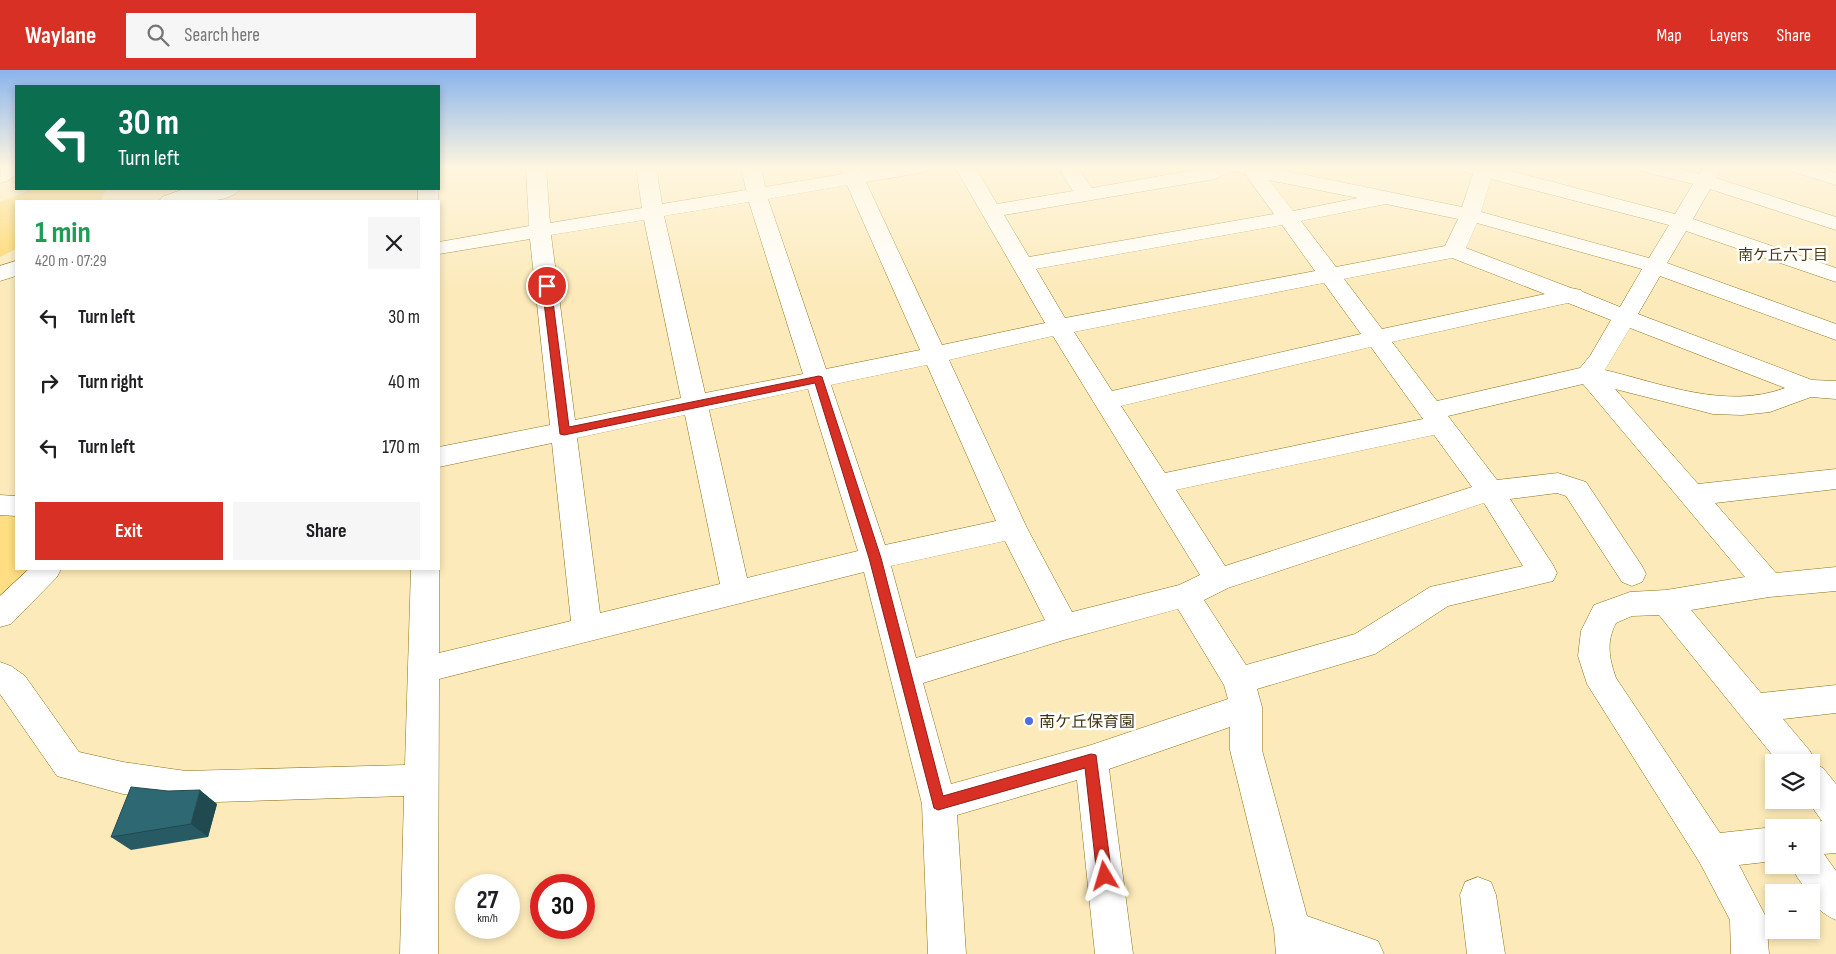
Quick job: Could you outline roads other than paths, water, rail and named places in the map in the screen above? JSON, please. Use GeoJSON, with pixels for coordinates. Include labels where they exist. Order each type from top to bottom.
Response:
{"type":"FeatureCollection","features":[{"type":"Feature","properties":{"kind":"street"},"geometry":{"type":"LineString","coordinates":[[539,208],[588,629]]}},
{"type":"Feature","properties":{"kind":"street"},"geometry":{"type":"LineString","coordinates":[[652,208],[736,592]]}},
{"type":"Feature","properties":{"kind":"street"},"geometry":{"type":"LineString","coordinates":[[440,248],[675,208]]}},
{"type":"Feature","properties":{"kind":"street"},"geometry":{"type":"LineString","coordinates":[[762,208],[819,379],[875,558],[938,804],[947,954]]}},
{"type":"Feature","properties":{"kind":"street"},"geometry":{"type":"LineString","coordinates":[[868,208],[1012,528],[1064,627]]}},
{"type":"Feature","properties":{"kind":"street"},"geometry":{"type":"LineString","coordinates":[[989,208],[1104,401],[1159,484],[1218,580]]}},
{"type":"Feature","properties":{"kind":"street"},"geometry":{"type":"LineString","coordinates":[[991,211],[1005,208]]}},
{"type":"Feature","properties":{"kind":"street"},"geometry":{"type":"LineString","coordinates":[[938,804],[1091,760],[1242,694],[1364,645],[1440,596],[1543,573],[1490,491],[1279,208]]}},
{"type":"Feature","properties":{"kind":"street"},"geometry":{"type":"LineString","coordinates":[[1022,265],[1334,208]]}},
{"type":"Feature","properties":{"kind":"street"},"geometry":{"type":"LineString","coordinates":[[1440,208],[1654,266],[1836,332]]}},
{"type":"Feature","properties":{"kind":"street"},"geometry":{"type":"LineString","coordinates":[[1454,251],[1471,208]]}},
{"type":"Feature","properties":{"kind":"street"},"geometry":{"type":"LineString","coordinates":[[1627,208],[1679,222],[1836,275]]}},
{"type":"Feature","properties":{"kind":"street"},"geometry":{"type":"LineString","coordinates":[[1588,374],[1599,362],[1688,208]]}},
{"type":"Feature","properties":{"kind":"street"},"geometry":{"type":"LineString","coordinates":[[1796,208],[1836,224]]}},
{"type":"Feature","properties":{"kind":"street"},"geometry":{"type":"LineString","coordinates":[[440,458],[934,356],[1059,327],[1454,251],[1573,295],[1809,388],[1836,390]]}},
{"type":"Feature","properties":{"kind":"street"},"geometry":{"type":"LineString","coordinates":[[0,263],[15,257]]}},
{"type":"Feature","properties":{"kind":"street"},"geometry":{"type":"LineString","coordinates":[[0,274],[15,268]]}},
{"type":"Feature","properties":{"kind":"street"},"geometry":{"type":"LineString","coordinates":[[1104,401],[1573,295]]}},
{"type":"Feature","properties":{"kind":"street"},"geometry":{"type":"LineString","coordinates":[[1588,374],[1769,585]]}},
{"type":"Feature","properties":{"kind":"street"},"geometry":{"type":"LineString","coordinates":[[1159,484],[1436,418],[1588,374],[1713,405],[1742,406],[1770,403],[1809,388]]}},
{"type":"Feature","properties":{"kind":"street"},"geometry":{"type":"LineString","coordinates":[[1692,495],[1836,479]]}},
{"type":"Feature","properties":{"kind":"street"},"geometry":{"type":"LineString","coordinates":[[905,675],[1064,627],[1185,595],[1218,580],[1490,491],[1558,484],[1576,489],[1632,574]]}},
{"type":"Feature","properties":{"kind":"street"},"geometry":{"type":"LineString","coordinates":[[0,506],[15,506]]}},
{"type":"Feature","properties":{"kind":"street"},"geometry":{"type":"LineString","coordinates":[[423,670],[875,558],[1012,528]]}},
{"type":"Feature","properties":{"kind":"street"},"geometry":{"type":"LineString","coordinates":[[0,616],[46,570]]}},
{"type":"Feature","properties":{"kind":"street"},"geometry":{"type":"LineString","coordinates":[[419,954],[425,570]]}},
{"type":"Feature","properties":{"kind":"street"},"geometry":{"type":"LineString","coordinates":[[1750,954],[1748,917],[1712,851],[1603,684],[1593,656],[1596,630],[1605,614],[1630,604],[1666,602],[1769,585],[1836,579]]}},
{"type":"Feature","properties":{"kind":"street"},"geometry":{"type":"LineString","coordinates":[[1185,595],[1242,694],[1246,750],[1293,942],[1364,954]]}},
{"type":"Feature","properties":{"kind":"street"},"geometry":{"type":"LineString","coordinates":[[1666,602],[1792,754]]}},
{"type":"Feature","properties":{"kind":"street"},"geometry":{"type":"LineString","coordinates":[[0,676],[14,686],[69,765],[123,778],[186,787],[422,780]]}},
{"type":"Feature","properties":{"kind":"street"},"geometry":{"type":"LineString","coordinates":[[1755,708],[1836,698]]}},
{"type":"Feature","properties":{"kind":"street"},"geometry":{"type":"LineString","coordinates":[[1091,760],[1114,954]]}},
{"type":"Feature","properties":{"kind":"street"},"geometry":{"type":"LineString","coordinates":[[1820,790],[1836,810]]}},
{"type":"Feature","properties":{"kind":"street"},"geometry":{"type":"LineString","coordinates":[[1820,838],[1836,836]]}},
{"type":"Feature","properties":{"kind":"street"},"geometry":{"type":"LineString","coordinates":[[1712,851],[1765,845]]}},
{"type":"Feature","properties":{"kind":"street"},"geometry":{"type":"LineString","coordinates":[[1816,874],[1836,902]]}},
{"type":"Feature","properties":{"kind":"street"},"geometry":{"type":"LineString","coordinates":[[1478,895],[1486,954]]}},
{"type":"Feature","properties":{"kind":"place","name":"南ケ丘保育園"},"geometry":{"type":"Point","coordinates":[1029,721]}},
{"type":"Feature","properties":{"kind":"district","name":"南ケ丘六丁目"},"geometry":{"type":"Point","coordinates":[1783,255]}}]}
